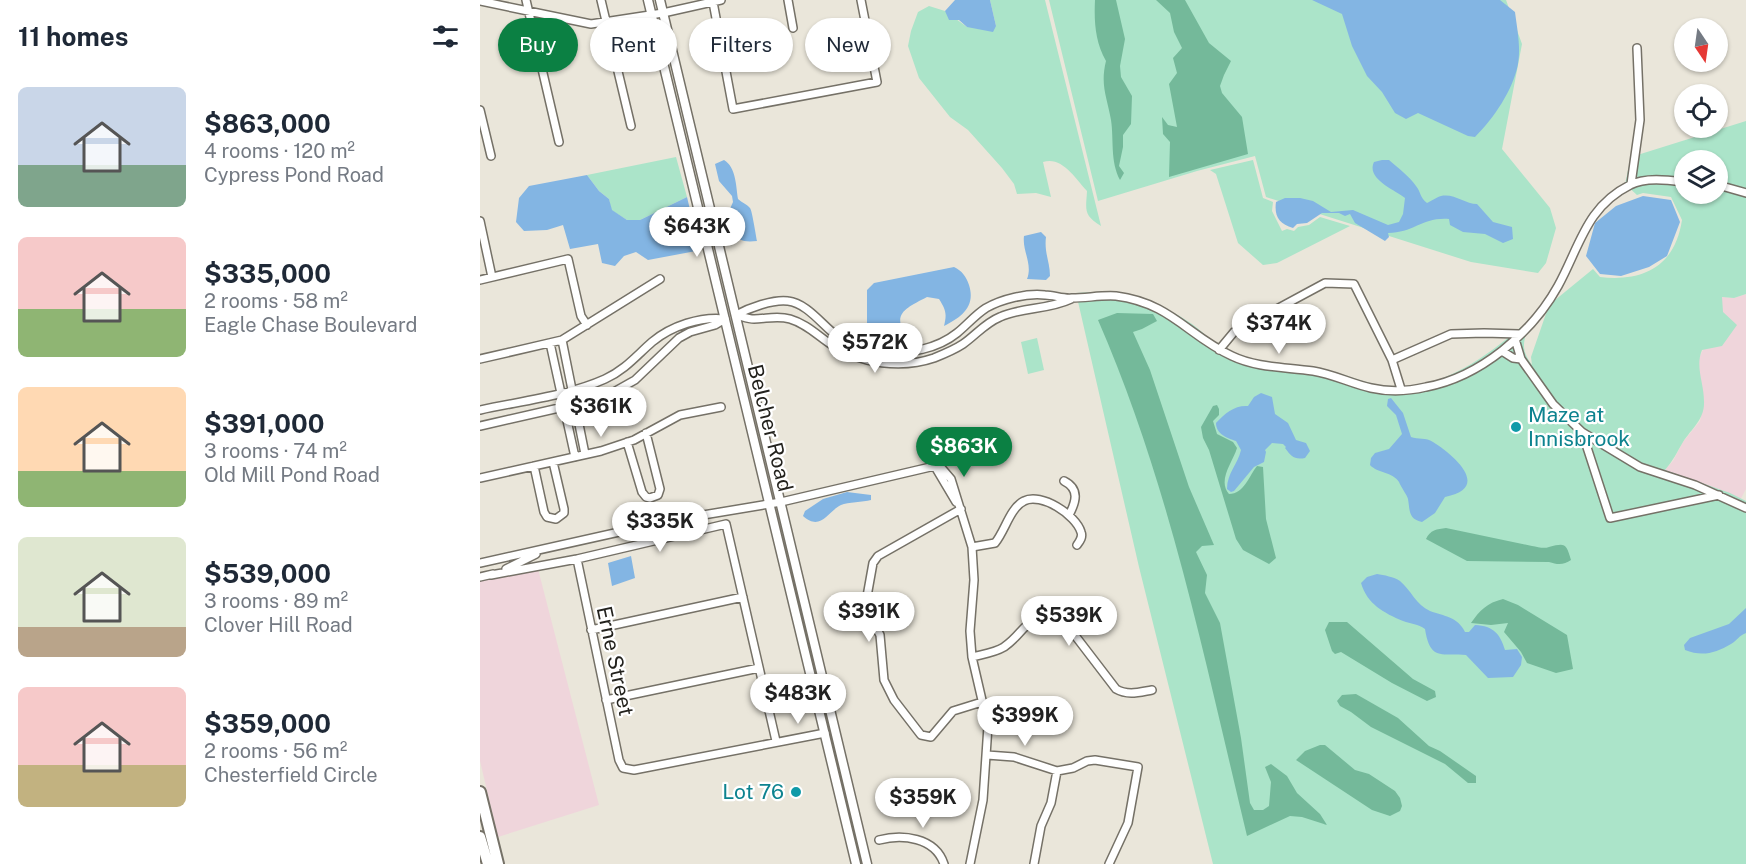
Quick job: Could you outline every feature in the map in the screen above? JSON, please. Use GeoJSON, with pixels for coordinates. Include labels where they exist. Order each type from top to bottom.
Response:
{"type":"FeatureCollection","features":[{"type":"Feature","properties":{"kind":"highway"},"geometry":{"type":"LineString","coordinates":[[480,792],[482,812],[498,864]]}},
{"type":"Feature","properties":{"kind":"highway"},"geometry":{"type":"LineString","coordinates":[[480,837],[488,864]]}},
{"type":"Feature","properties":{"kind":"main road","name":"Belcher Road"},"geometry":{"type":"LineString","coordinates":[[648,0],[856,864]]}},
{"type":"Feature","properties":{"kind":"main road","name":"Belcher Road"},"geometry":{"type":"LineString","coordinates":[[660,0],[867,864]]}},
{"type":"Feature","properties":{"kind":"main road"},"geometry":{"type":"LineString","coordinates":[[714,273],[720,283],[726,307],[736,315]]}},
{"type":"Feature","properties":{"kind":"main road"},"geometry":{"type":"LineString","coordinates":[[725,319],[732,328],[739,351],[747,361]]}},
{"type":"Feature","properties":{"kind":"street"},"geometry":{"type":"LineString","coordinates":[[526,0],[559,142]]}},
{"type":"Feature","properties":{"kind":"street"},"geometry":{"type":"LineString","coordinates":[[601,0],[606,18]]}},
{"type":"Feature","properties":{"kind":"street"},"geometry":{"type":"LineString","coordinates":[[788,0],[791,18]]}},
{"type":"Feature","properties":{"kind":"street"},"geometry":{"type":"LineString","coordinates":[[633,18],[717,1],[733,109],[877,82],[861,0]]}},
{"type":"Feature","properties":{"kind":"street"},"geometry":{"type":"LineString","coordinates":[[480,1],[590,24]]}},
{"type":"Feature","properties":{"kind":"street"},"geometry":{"type":"LineString","coordinates":[[1631,184],[1640,120],[1636,48]]}},
{"type":"Feature","properties":{"kind":"street"},"geometry":{"type":"LineString","coordinates":[[619,72],[632,126]]}},
{"type":"Feature","properties":{"kind":"street"},"geometry":{"type":"LineString","coordinates":[[480,110],[491,156]]}},
{"type":"Feature","properties":{"kind":"street"},"geometry":{"type":"LineString","coordinates":[[736,315],[753,319],[774,316],[789,318],[805,325],[832,346],[850,354],[867,360],[911,363],[932,359],[951,351],[989,322],[1004,315],[1095,295],[1132,298],[1172,315],[1219,350],[1234,357],[1259,365],[1316,372],[1371,388],[1410,390],[1438,385],[1465,374],[1502,351],[1541,311],[1557,287],[1588,222],[1600,207],[1631,184],[1661,180],[1674,181]]}},
{"type":"Feature","properties":{"kind":"street"},"geometry":{"type":"LineString","coordinates":[[1728,188],[1746,193]]}},
{"type":"Feature","properties":{"kind":"street"},"geometry":{"type":"LineString","coordinates":[[480,221],[492,277]]}},
{"type":"Feature","properties":{"kind":"street"},"geometry":{"type":"LineString","coordinates":[[480,280],[568,259],[581,316],[587,325]]}},
{"type":"Feature","properties":{"kind":"street"},"geometry":{"type":"LineString","coordinates":[[480,359],[562,340],[660,279]]}},
{"type":"Feature","properties":{"kind":"street"},"geometry":{"type":"LineString","coordinates":[[1219,350],[1234,332],[1325,283],[1354,284],[1392,360],[1401,390]]}},
{"type":"Feature","properties":{"kind":"street"},"geometry":{"type":"LineString","coordinates":[[736,315],[749,308],[790,300],[840,338],[863,348],[898,353],[917,351],[936,345],[955,335],[985,309],[1012,299],[1044,294],[1071,299]]}},
{"type":"Feature","properties":{"kind":"street"},"geometry":{"type":"LineString","coordinates":[[1035,295],[1037,309]]}},
{"type":"Feature","properties":{"kind":"street"},"geometry":{"type":"LineString","coordinates":[[1012,299],[1014,313]]}},
{"type":"Feature","properties":{"kind":"street"},"geometry":{"type":"LineString","coordinates":[[480,410],[572,390],[606,378],[620,371],[653,342],[680,326],[713,318],[725,319]]}},
{"type":"Feature","properties":{"kind":"street"},"geometry":{"type":"LineString","coordinates":[[480,426],[603,398],[620,390],[648,370],[679,339],[690,332],[715,325],[725,319]]}},
{"type":"Feature","properties":{"kind":"street"},"geometry":{"type":"LineString","coordinates":[[1392,360],[1451,334],[1517,337]]}},
{"type":"Feature","properties":{"kind":"street"},"geometry":{"type":"LineString","coordinates":[[1517,337],[1521,359],[1553,404],[1582,432],[1640,467],[1695,485],[1746,508]]}},
{"type":"Feature","properties":{"kind":"street"},"geometry":{"type":"LineString","coordinates":[[562,340],[585,454]]}},
{"type":"Feature","properties":{"kind":"street"},"geometry":{"type":"LineString","coordinates":[[550,343],[575,457]]}},
{"type":"Feature","properties":{"kind":"street"},"geometry":{"type":"LineString","coordinates":[[1502,351],[1513,358],[1521,359]]}},
{"type":"Feature","properties":{"kind":"street"},"geometry":{"type":"LineString","coordinates":[[480,478],[575,457],[627,442],[680,415],[721,407]]}},
{"type":"Feature","properties":{"kind":"street"},"geometry":{"type":"LineString","coordinates":[[1582,432],[1610,518],[1719,495]]}},
{"type":"Feature","properties":{"kind":"street"},"geometry":{"type":"LineString","coordinates":[[627,442],[642,492],[646,497],[654,497],[658,495],[660,489],[646,433]]}},
{"type":"Feature","properties":{"kind":"street"},"geometry":{"type":"LineString","coordinates":[[571,437],[581,435]]}},
{"type":"Feature","properties":{"kind":"street"},"geometry":{"type":"LineString","coordinates":[[534,466],[544,512],[547,517],[556,519],[564,513],[564,509],[554,462]]}},
{"type":"Feature","properties":{"kind":"street"},"geometry":{"type":"LineString","coordinates":[[480,563],[673,520],[781,502],[937,465],[949,492],[961,509],[972,547],[974,580],[970,631],[972,657],[988,726],[983,800],[970,864]]}},
{"type":"Feature","properties":{"kind":"street"},"geometry":{"type":"LineString","coordinates":[[1064,481],[1071,485],[1075,493],[1075,502],[1069,515]]}},
{"type":"Feature","properties":{"kind":"street"},"geometry":{"type":"LineString","coordinates":[[972,547],[995,543],[1016,508],[1021,502],[1029,499],[1039,499],[1069,515],[1081,531],[1081,539],[1077,545]]}},
{"type":"Feature","properties":{"kind":"street"},"geometry":{"type":"LineString","coordinates":[[961,509],[878,556],[873,562],[866,602],[869,615],[880,635],[884,680],[894,700],[921,735],[931,736],[953,711],[982,702]]}},
{"type":"Feature","properties":{"kind":"street"},"geometry":{"type":"LineString","coordinates":[[480,577],[577,559],[726,524],[776,741],[825,733]]}},
{"type":"Feature","properties":{"kind":"street"},"geometry":{"type":"LineString","coordinates":[[491,575],[544,550]]}},
{"type":"Feature","properties":{"kind":"street","name":"Erne Street"},"geometry":{"type":"LineString","coordinates":[[577,559],[619,760],[624,768],[634,770],[776,741]]}},
{"type":"Feature","properties":{"kind":"street"},"geometry":{"type":"LineString","coordinates":[[490,561],[512,560],[539,565]]}},
{"type":"Feature","properties":{"kind":"street"},"geometry":{"type":"LineString","coordinates":[[591,630],[743,597]]}},
{"type":"Feature","properties":{"kind":"street"},"geometry":{"type":"LineString","coordinates":[[972,657],[995,652],[1029,622],[1056,617],[1067,625],[1116,689],[1132,694],[1152,690]]}},
{"type":"Feature","properties":{"kind":"street"},"geometry":{"type":"LineString","coordinates":[[606,700],[759,668]]}},
{"type":"Feature","properties":{"kind":"street"},"geometry":{"type":"LineString","coordinates":[[987,755],[1014,757],[1057,771],[1095,760],[1138,767],[1128,823],[1109,864]]}},
{"type":"Feature","properties":{"kind":"street"},"geometry":{"type":"LineString","coordinates":[[1034,864],[1041,826],[1051,803],[1057,771]]}},
{"type":"Feature","properties":{"kind":"street"},"geometry":{"type":"LineString","coordinates":[[879,840],[905,836],[916,840],[932,846],[944,864]]}},
{"type":"Feature","properties":{"kind":"shaded area"},"geometry":{"type":"Polygon","coordinates":[[[1746,294],[1746,489],[1738,504],[1662,473],[1673,461],[1683,442],[1700,421],[1704,402],[1699,374],[1699,358],[1722,312],[1722,297],[1734,298],[1746,294]]]}},
{"type":"Feature","properties":{"kind":"shaded area"},"geometry":{"type":"Polygon","coordinates":[[[538,569],[599,805],[498,837],[480,761],[480,581],[538,569]]]}},
{"type":"Feature","properties":{"kind":"green space"},"geometry":{"type":"Polygon","coordinates":[[[990,0],[1045,0],[1101,226],[1088,215],[1087,191],[1068,169],[1056,162],[1043,162],[1051,197],[1036,193],[1017,194],[1014,184],[1002,168],[968,130],[950,117],[919,78],[908,46],[918,12],[929,6],[945,11],[967,27],[996,26],[990,0]]]}},
{"type":"Feature","properties":{"kind":"green space"},"geometry":{"type":"Polygon","coordinates":[[[1049,0],[1506,0],[1522,44],[1502,149],[1550,208],[1556,228],[1546,263],[1538,273],[1471,262],[1266,197],[1255,156],[1098,201],[1049,0]]]}},
{"type":"Feature","properties":{"kind":"green space"},"geometry":{"type":"Polygon","coordinates":[[[1095,0],[1116,0],[1125,39],[1120,66],[1121,77],[1132,96],[1131,124],[1123,135],[1119,166],[1124,173],[1120,180],[1114,158],[1111,120],[1104,84],[1106,61],[1096,31],[1095,0]]]}},
{"type":"Feature","properties":{"kind":"green space"},"geometry":{"type":"Polygon","coordinates":[[[1156,0],[1185,0],[1209,43],[1231,61],[1220,86],[1222,93],[1242,117],[1248,154],[1169,177],[1170,142],[1163,134],[1162,117],[1168,125],[1177,127],[1169,84],[1177,73],[1173,58],[1182,48],[1174,32],[1170,13],[1156,0]]]}},
{"type":"Feature","properties":{"kind":"green space"},"geometry":{"type":"Polygon","coordinates":[[[1746,121],[1746,294],[1734,298],[1722,297],[1723,312],[1737,325],[1722,346],[1702,350],[1699,363],[1704,407],[1697,423],[1665,470],[1746,501],[1746,864],[1213,864],[1139,567],[1076,293],[1122,294],[1151,302],[1178,315],[1221,347],[1242,357],[1321,368],[1374,384],[1395,387],[1415,386],[1454,374],[1472,364],[1521,327],[1526,334],[1524,350],[1532,365],[1531,357],[1549,305],[1593,269],[1600,277],[1630,277],[1655,268],[1665,260],[1678,236],[1682,220],[1674,204],[1728,204],[1728,150],[1674,150],[1674,203],[1671,197],[1643,193],[1637,195],[1625,184],[1631,157],[1692,138],[1728,138],[1728,127],[1746,121]]]}},
{"type":"Feature","properties":{"kind":"green space"},"geometry":{"type":"Polygon","coordinates":[[[676,157],[687,197],[640,220],[627,220],[611,210],[609,199],[599,191],[587,175],[676,157]]]}},
{"type":"Feature","properties":{"kind":"green space"},"geometry":{"type":"Polygon","coordinates":[[[1253,160],[1263,198],[1273,202],[1272,211],[1282,231],[1287,229],[1294,231],[1298,227],[1309,225],[1320,217],[1350,226],[1277,263],[1263,265],[1238,243],[1216,174],[1210,170],[1253,160]]]}},
{"type":"Feature","properties":{"kind":"green space"},"geometry":{"type":"Polygon","coordinates":[[[1117,313],[1153,314],[1157,321],[1133,332],[1150,370],[1189,487],[1214,545],[1202,546],[1196,552],[1207,575],[1205,593],[1220,623],[1241,738],[1250,803],[1254,810],[1263,810],[1269,806],[1271,782],[1265,767],[1271,764],[1287,776],[1297,793],[1320,814],[1327,825],[1302,817],[1290,816],[1247,836],[1166,510],[1146,446],[1098,320],[1117,313]]]}},
{"type":"Feature","properties":{"kind":"green space"},"geometry":{"type":"Polygon","coordinates":[[[1037,338],[1044,370],[1028,374],[1021,342],[1037,338]]]}},
{"type":"Feature","properties":{"kind":"green space"},"geometry":{"type":"Polygon","coordinates":[[[1217,405],[1219,415],[1213,421],[1217,434],[1233,442],[1237,448],[1225,477],[1229,494],[1239,491],[1246,484],[1257,466],[1263,467],[1266,519],[1276,558],[1269,564],[1243,550],[1236,539],[1201,427],[1213,406],[1217,405]]]}},
{"type":"Feature","properties":{"kind":"green space"},"geometry":{"type":"Polygon","coordinates":[[[1446,528],[1541,548],[1562,545],[1568,550],[1571,560],[1561,564],[1467,561],[1426,539],[1434,530],[1446,528]]]}},
{"type":"Feature","properties":{"kind":"green space"},"geometry":{"type":"Polygon","coordinates":[[[1503,599],[1518,605],[1567,635],[1573,669],[1556,673],[1527,663],[1504,632],[1508,623],[1491,625],[1471,623],[1484,608],[1503,599]]]}},
{"type":"Feature","properties":{"kind":"green space"},"geometry":{"type":"Polygon","coordinates":[[[1329,622],[1347,622],[1413,679],[1435,691],[1436,697],[1427,701],[1341,652],[1335,654],[1325,630],[1329,622]]]}},
{"type":"Feature","properties":{"kind":"green space"},"geometry":{"type":"Polygon","coordinates":[[[1356,694],[1398,718],[1429,746],[1476,776],[1476,783],[1468,783],[1445,764],[1371,727],[1340,706],[1337,701],[1342,695],[1356,694]]]}},
{"type":"Feature","properties":{"kind":"green space"},"geometry":{"type":"Polygon","coordinates":[[[1325,745],[1355,770],[1369,774],[1395,791],[1402,806],[1400,811],[1390,816],[1372,810],[1296,760],[1305,751],[1325,745]]]}},
{"type":"Feature","properties":{"kind":"water"},"geometry":{"type":"Polygon","coordinates":[[[955,0],[990,0],[996,26],[993,32],[967,27],[959,20],[949,20],[945,11],[955,0]]]}},
{"type":"Feature","properties":{"kind":"water"},"geometry":{"type":"Polygon","coordinates":[[[1312,0],[1500,0],[1515,12],[1519,58],[1512,84],[1496,112],[1475,137],[1418,113],[1406,119],[1395,113],[1382,92],[1367,76],[1352,46],[1342,14],[1312,0]]]}},
{"type":"Feature","properties":{"kind":"water"},"geometry":{"type":"Polygon","coordinates":[[[724,160],[733,172],[738,199],[751,210],[757,241],[743,241],[733,231],[729,211],[733,202],[732,196],[719,181],[715,164],[724,160]]]}},
{"type":"Feature","properties":{"kind":"water"},"geometry":{"type":"Polygon","coordinates":[[[1389,160],[1407,175],[1427,203],[1446,195],[1477,204],[1493,222],[1512,227],[1513,239],[1503,243],[1485,234],[1463,232],[1450,225],[1449,219],[1432,220],[1405,231],[1388,233],[1389,237],[1385,241],[1355,223],[1350,214],[1345,216],[1339,213],[1322,213],[1307,223],[1297,224],[1293,228],[1278,219],[1276,202],[1285,198],[1300,198],[1313,201],[1331,212],[1353,210],[1388,225],[1399,222],[1403,214],[1405,198],[1382,183],[1374,174],[1374,162],[1389,160]]]}},
{"type":"Feature","properties":{"kind":"water"},"geometry":{"type":"Polygon","coordinates":[[[587,175],[599,191],[609,199],[612,210],[627,220],[640,220],[687,197],[696,235],[696,251],[648,260],[636,252],[624,256],[615,266],[602,263],[598,244],[570,249],[563,225],[547,230],[524,231],[516,222],[519,198],[529,186],[587,175]]]}},
{"type":"Feature","properties":{"kind":"water"},"geometry":{"type":"Polygon","coordinates":[[[1643,196],[1671,200],[1680,222],[1667,256],[1649,267],[1621,276],[1600,274],[1586,256],[1595,223],[1616,206],[1643,196]]]}},
{"type":"Feature","properties":{"kind":"water"},"geometry":{"type":"Polygon","coordinates":[[[1041,232],[1046,237],[1050,276],[1046,280],[1027,279],[1029,268],[1024,236],[1041,232]]]}},
{"type":"Feature","properties":{"kind":"water"},"geometry":{"type":"Polygon","coordinates":[[[954,267],[965,276],[971,293],[969,305],[956,319],[944,326],[945,312],[939,299],[927,297],[907,308],[901,317],[900,323],[908,338],[905,341],[890,341],[867,324],[867,290],[874,283],[954,267]]]}},
{"type":"Feature","properties":{"kind":"water"},"geometry":{"type":"Polygon","coordinates":[[[1261,393],[1272,397],[1275,414],[1288,423],[1296,440],[1306,443],[1310,451],[1305,458],[1295,458],[1283,444],[1272,443],[1265,450],[1264,462],[1254,467],[1231,492],[1227,489],[1227,483],[1241,450],[1236,441],[1220,433],[1216,423],[1230,410],[1248,406],[1254,397],[1261,393]]]}},
{"type":"Feature","properties":{"kind":"water"},"geometry":{"type":"Polygon","coordinates":[[[1391,398],[1403,413],[1411,437],[1430,440],[1441,448],[1458,463],[1467,479],[1466,486],[1459,493],[1445,497],[1435,513],[1422,522],[1412,516],[1407,497],[1399,482],[1389,474],[1370,465],[1375,453],[1389,449],[1402,434],[1396,415],[1387,406],[1388,399],[1391,398]]]}},
{"type":"Feature","properties":{"kind":"water"},"geometry":{"type":"Polygon","coordinates":[[[847,492],[871,495],[871,500],[841,505],[820,521],[815,522],[803,516],[805,511],[823,499],[847,492]]]}},
{"type":"Feature","properties":{"kind":"water"},"geometry":{"type":"Polygon","coordinates":[[[631,556],[635,578],[612,586],[608,563],[631,556]]]}},
{"type":"Feature","properties":{"kind":"water"},"geometry":{"type":"Polygon","coordinates":[[[1377,574],[1400,581],[1425,608],[1455,620],[1465,632],[1469,632],[1475,625],[1492,629],[1501,639],[1505,650],[1517,649],[1522,657],[1521,665],[1513,677],[1488,678],[1466,655],[1443,654],[1434,651],[1427,639],[1425,629],[1389,615],[1367,597],[1361,583],[1367,577],[1377,574]]]}},
{"type":"Feature","properties":{"kind":"water"},"geometry":{"type":"Polygon","coordinates":[[[1746,608],[1746,633],[1733,643],[1709,653],[1685,650],[1684,645],[1690,638],[1729,624],[1746,608]]]}},
{"type":"Feature","properties":{"kind":"place","name":"Maze at Innisbrook"},"geometry":{"type":"Point","coordinates":[1516,427]}},
{"type":"Feature","properties":{"kind":"place","name":"Lot 76"},"geometry":{"type":"Point","coordinates":[796,792]}}]}
